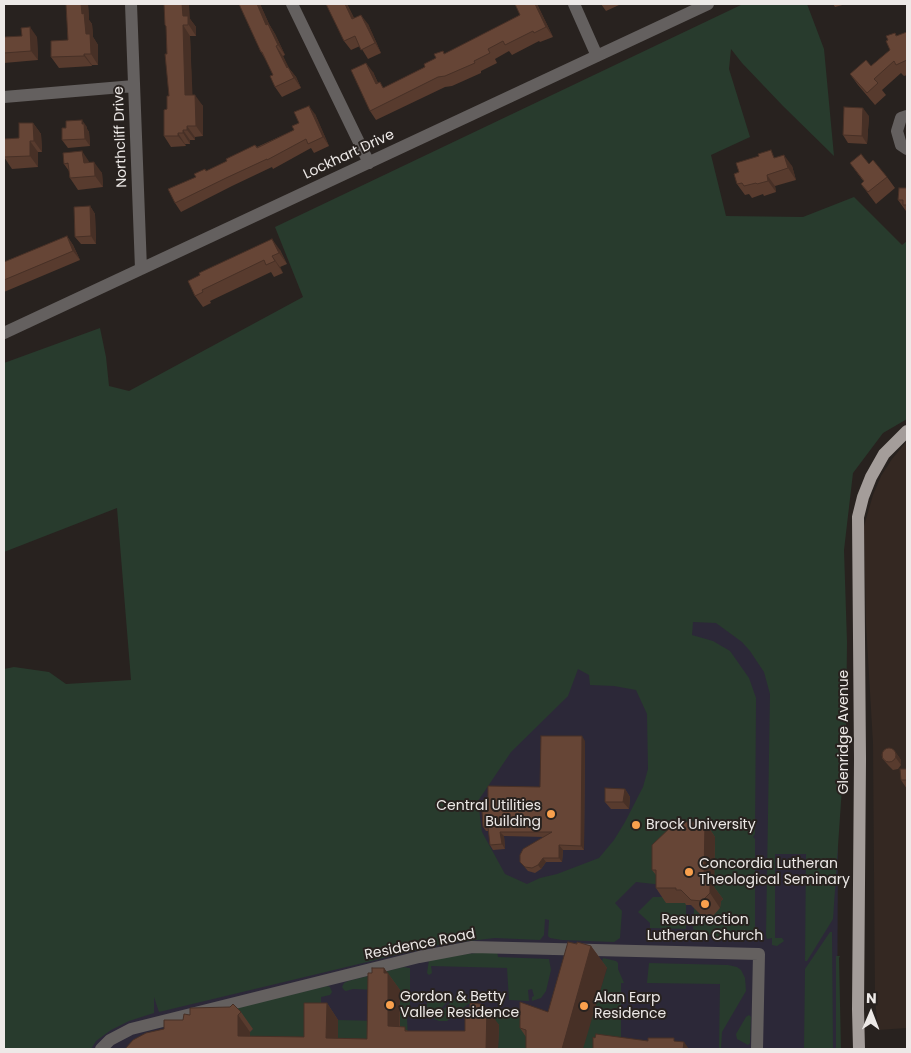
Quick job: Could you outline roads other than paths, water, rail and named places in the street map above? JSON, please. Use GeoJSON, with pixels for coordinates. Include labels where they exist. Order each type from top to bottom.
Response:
{"type":"FeatureCollection","features":[{"type":"Feature","properties":{"kind":"main road","name":"Glenridge Avenue"},"geometry":{"type":"LineString","coordinates":[[859,1049],[858,517],[871,477],[884,454],[907,431]]}},
{"type":"Feature","properties":{"kind":"street","name":"Northcliff Drive"},"geometry":{"type":"LineString","coordinates":[[131,4],[141,269]]}},
{"type":"Feature","properties":{"kind":"street"},"geometry":{"type":"LineString","coordinates":[[292,4],[369,163]]}},
{"type":"Feature","properties":{"kind":"street"},"geometry":{"type":"LineString","coordinates":[[574,4],[596,56]]}},
{"type":"Feature","properties":{"kind":"street","name":"Lockhart Drive"},"geometry":{"type":"LineString","coordinates":[[4,334],[708,4]]}},
{"type":"Feature","properties":{"kind":"street"},"geometry":{"type":"LineString","coordinates":[[4,97],[134,86]]}},
{"type":"Feature","properties":{"kind":"street"},"geometry":{"type":"LineString","coordinates":[[907,116],[901,118],[897,131],[901,145],[907,149]]}},
{"type":"Feature","properties":{"kind":"street","name":"Residence Road"},"geometry":{"type":"LineString","coordinates":[[101,1049],[110,1040],[131,1029],[419,958],[472,947],[759,954],[757,1049]]}},
{"type":"Feature","properties":{"kind":"place","name":"Central Utilities Building"},"geometry":{"type":"Point","coordinates":[551,814]}},
{"type":"Feature","properties":{"kind":"place","name":"Brock University"},"geometry":{"type":"Point","coordinates":[636,825]}},
{"type":"Feature","properties":{"kind":"place","name":"Concordia Lutheran Theological Seminary"},"geometry":{"type":"Point","coordinates":[689,872]}},
{"type":"Feature","properties":{"kind":"place","name":"Resurrection Lutheran Church"},"geometry":{"type":"Point","coordinates":[705,904]}},
{"type":"Feature","properties":{"kind":"place","name":"Gordon & Betty Vallee Residence"},"geometry":{"type":"Point","coordinates":[390,1005]}},
{"type":"Feature","properties":{"kind":"place","name":"Alan Earp Residence"},"geometry":{"type":"Point","coordinates":[584,1006]}}]}
